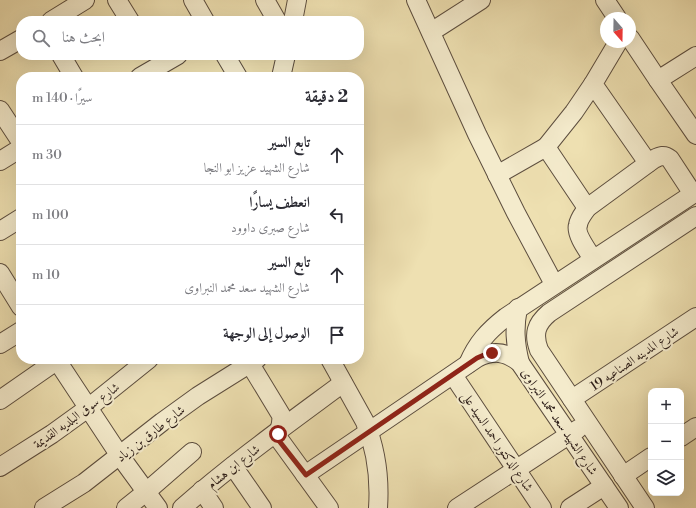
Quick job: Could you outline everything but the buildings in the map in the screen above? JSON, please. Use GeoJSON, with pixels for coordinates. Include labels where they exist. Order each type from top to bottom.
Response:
{"type":"FeatureCollection","features":[{"type":"Feature","properties":{"kind":"street"},"geometry":{"type":"LineString","coordinates":[[59,16],[85,0]]}},
{"type":"Feature","properties":{"kind":"street"},"geometry":{"type":"LineString","coordinates":[[117,0],[127,16]]}},
{"type":"Feature","properties":{"kind":"street"},"geometry":{"type":"LineString","coordinates":[[192,0],[202,16]]}},
{"type":"Feature","properties":{"kind":"street"},"geometry":{"type":"LineString","coordinates":[[265,0],[274,16]]}},
{"type":"Feature","properties":{"kind":"street"},"geometry":{"type":"LineString","coordinates":[[294,16],[297,0]]}},
{"type":"Feature","properties":{"kind":"street"},"geometry":{"type":"LineString","coordinates":[[416,0],[497,175],[554,284]]}},
{"type":"Feature","properties":{"kind":"street"},"geometry":{"type":"LineString","coordinates":[[431,32],[481,0]]}},
{"type":"Feature","properties":{"kind":"street"},"geometry":{"type":"LineString","coordinates":[[605,0],[613,12]]}},
{"type":"Feature","properties":{"kind":"street"},"geometry":{"type":"LineString","coordinates":[[0,51],[16,42]]}},
{"type":"Feature","properties":{"kind":"street"},"geometry":{"type":"LineString","coordinates":[[636,47],[696,135]]}},
{"type":"Feature","properties":{"kind":"street"},"geometry":{"type":"LineString","coordinates":[[497,175],[546,147],[574,112],[614,48]]}},
{"type":"Feature","properties":{"kind":"street"},"geometry":{"type":"LineString","coordinates":[[658,80],[696,56]]}},
{"type":"Feature","properties":{"kind":"street"},"geometry":{"type":"LineString","coordinates":[[64,60],[71,72]]}},
{"type":"Feature","properties":{"kind":"street"},"geometry":{"type":"LineString","coordinates":[[148,72],[168,60]]}},
{"type":"Feature","properties":{"kind":"street"},"geometry":{"type":"LineString","coordinates":[[228,60],[235,72]]}},
{"type":"Feature","properties":{"kind":"street"},"geometry":{"type":"LineString","coordinates":[[282,72],[285,60]]}},
{"type":"Feature","properties":{"kind":"street"},"geometry":{"type":"LineString","coordinates":[[593,84],[648,163]]}},
{"type":"Feature","properties":{"kind":"street"},"geometry":{"type":"LineString","coordinates":[[0,110],[16,134]]}},
{"type":"Feature","properties":{"kind":"street"},"geometry":{"type":"LineString","coordinates":[[546,147],[587,208]]}},
{"type":"Feature","properties":{"kind":"street"},"geometry":{"type":"LineString","coordinates":[[0,161],[16,151]]}},
{"type":"Feature","properties":{"kind":"street"},"geometry":{"type":"LineString","coordinates":[[460,370],[493,326],[554,284],[593,259],[694,193],[670,159],[666,156],[660,156],[648,163],[587,208],[577,226],[577,232],[593,259]]}},
{"type":"Feature","properties":{"kind":"street"},"geometry":{"type":"LineString","coordinates":[[652,220],[664,237],[694,221]]}},
{"type":"Feature","properties":{"kind":"street"},"geometry":{"type":"LineString","coordinates":[[0,230],[16,221]]}},
{"type":"Feature","properties":{"kind":"street","name":"شارع الشهيد سعد محمد النبراوى"},"geometry":{"type":"LineString","coordinates":[[645,508],[539,350],[536,332],[541,321],[549,313],[664,237]]}},
{"type":"Feature","properties":{"kind":"street"},"geometry":{"type":"LineString","coordinates":[[8,284],[16,298]]}},
{"type":"Feature","properties":{"kind":"street"},"geometry":{"type":"LineString","coordinates":[[518,308],[515,336],[520,363]]}},
{"type":"Feature","properties":{"kind":"street","name":"شارع المدينه الصناعيه 19"},"geometry":{"type":"LineString","coordinates":[[572,399],[696,317]]}},
{"type":"Feature","properties":{"kind":"street"},"geometry":{"type":"LineString","coordinates":[[0,344],[16,334]]}},
{"type":"Feature","properties":{"kind":"street","name":"شارع الشهيد سعد محمد النبراوى"},"geometry":{"type":"LineString","coordinates":[[306,475],[460,370],[484,355],[500,353],[514,358],[520,363],[619,508]]}},
{"type":"Feature","properties":{"kind":"street"},"geometry":{"type":"LineString","coordinates":[[0,400],[51,364]]}},
{"type":"Feature","properties":{"kind":"street"},"geometry":{"type":"LineString","coordinates":[[60,364],[120,456],[158,508]]}},
{"type":"Feature","properties":{"kind":"street","name":"شارع سوق البلديه القديمة"},"geometry":{"type":"LineString","coordinates":[[0,467],[52,434],[88,408],[143,364]]}},
{"type":"Feature","properties":{"kind":"street","name":"شارع طارق بن زياد"},"geometry":{"type":"LineString","coordinates":[[44,508],[84,483],[162,422],[245,364]]}},
{"type":"Feature","properties":{"kind":"street"},"geometry":{"type":"LineString","coordinates":[[253,364],[281,415],[282,422],[279,431],[279,440],[329,508]]}},
{"type":"Feature","properties":{"kind":"street"},"geometry":{"type":"LineString","coordinates":[[333,364],[369,432],[377,469],[378,508]]}},
{"type":"Feature","properties":{"kind":"street","name":"شارع الدكتور احمد السيد على"},"geometry":{"type":"LineString","coordinates":[[460,370],[516,469],[542,508]]}},
{"type":"Feature","properties":{"kind":"street","name":"شارع ابن هشام"},"geometry":{"type":"LineString","coordinates":[[182,508],[202,490],[343,383]]}},
{"type":"Feature","properties":{"kind":"street"},"geometry":{"type":"LineString","coordinates":[[457,508],[587,423]]}},
{"type":"Feature","properties":{"kind":"street"},"geometry":{"type":"LineString","coordinates":[[684,435],[696,427]]}},
{"type":"Feature","properties":{"kind":"street"},"geometry":{"type":"LineString","coordinates":[[126,508],[192,452]]}},
{"type":"Feature","properties":{"kind":"street"},"geometry":{"type":"LineString","coordinates":[[623,476],[648,459]]}},
{"type":"Feature","properties":{"kind":"street"},"geometry":{"type":"LineString","coordinates":[[233,466],[262,508]]}},
{"type":"Feature","properties":{"kind":"street"},"geometry":{"type":"LineString","coordinates":[[570,508],[604,486]]}},
{"type":"Feature","properties":{"kind":"street"},"geometry":{"type":"LineString","coordinates":[[202,490],[214,508]]}},
{"type":"Feature","properties":{"kind":"route"},"geometry":{"type":"LineString","coordinates":[[278,434],[280,442],[306,475],[477,358],[492,353]]}}]}
